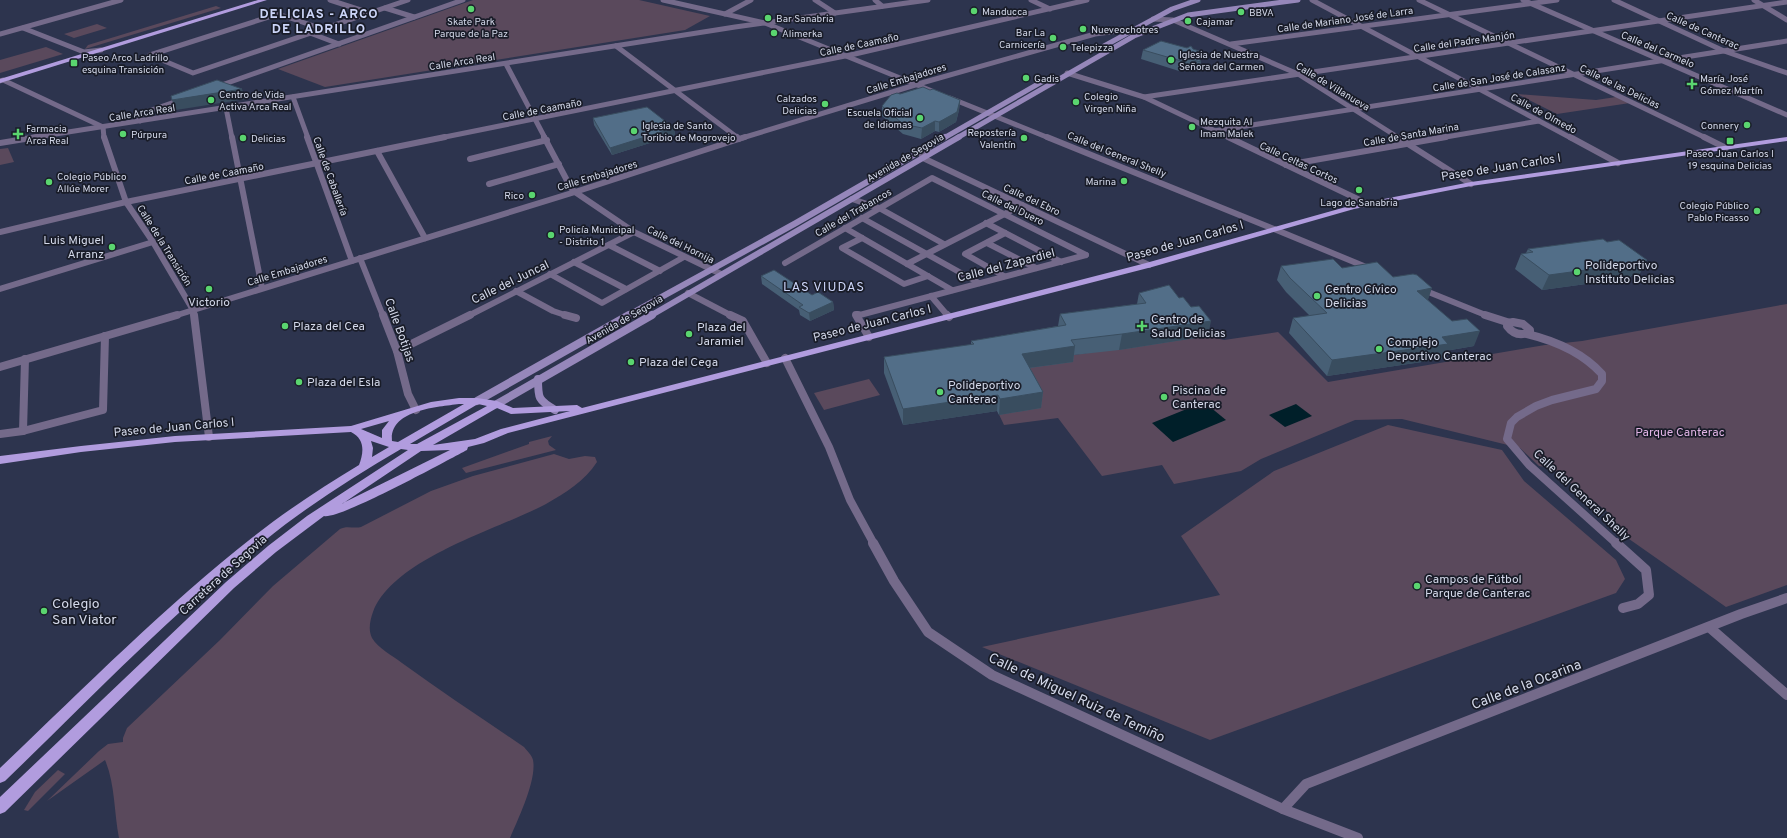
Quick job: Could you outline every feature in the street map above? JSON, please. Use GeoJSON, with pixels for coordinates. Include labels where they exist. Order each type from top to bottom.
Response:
{"type":"FeatureCollection","features":[{"type":"Feature","properties":{"kind":"main road"},"geometry":{"type":"LineString","coordinates":[[1,80],[84,52],[252,0]]}},
{"type":"Feature","properties":{"kind":"main road"},"geometry":{"type":"LineString","coordinates":[[1,80],[264,0]]}},
{"type":"Feature","properties":{"kind":"main road","name":"Calle Embajadores"},"geometry":{"type":"LineString","coordinates":[[1133,30],[1172,9],[1198,0]]}},
{"type":"Feature","properties":{"kind":"main road","name":"Avenida de Segovia"},"geometry":{"type":"LineString","coordinates":[[497,404],[1134,36],[1188,15],[1298,0]]}},
{"type":"Feature","properties":{"kind":"main road"},"geometry":{"type":"LineString","coordinates":[[1172,9],[1188,15]]}},
{"type":"Feature","properties":{"kind":"main road","name":"Avenida de Segovia"},"geometry":{"type":"LineString","coordinates":[[477,401],[1133,30]]}},
{"type":"Feature","properties":{"kind":"main road","name":"Paseo de Juan Carlos I"},"geometry":{"type":"LineString","coordinates":[[352,429],[362,435],[400,446],[417,449],[455,447],[477,442],[503,432],[551,420],[597,406],[1149,265],[1368,204],[1471,184],[1787,139]]}},
{"type":"Feature","properties":{"kind":"main road"},"geometry":{"type":"LineString","coordinates":[[538,379],[538,397],[543,403],[555,410]]}},
{"type":"Feature","properties":{"kind":"main road","name":"Paseo de Juan Carlos I"},"geometry":{"type":"LineString","coordinates":[[0,460],[81,449],[209,437],[352,429],[431,405],[459,401],[477,401],[497,404],[511,410],[555,410],[597,406]]}},
{"type":"Feature","properties":{"kind":"main road","name":"Carretera de Segovia"},"geometry":{"type":"LineString","coordinates":[[0,777],[210,580],[258,540],[308,503],[363,468],[477,401]]}},
{"type":"Feature","properties":{"kind":"main road","name":"Carretera de Segovia"},"geometry":{"type":"LineString","coordinates":[[0,807],[230,585],[272,549],[311,519],[417,449],[497,404]]}},
{"type":"Feature","properties":{"kind":"main road"},"geometry":{"type":"LineString","coordinates":[[503,432],[512,422],[513,417],[511,410]]}},
{"type":"Feature","properties":{"kind":"main road","name":"Paseo de Juan Carlos I"},"geometry":{"type":"LineString","coordinates":[[387,442],[386,432],[390,424],[404,414]]}},
{"type":"Feature","properties":{"kind":"main road"},"geometry":{"type":"LineString","coordinates":[[362,435],[368,443],[369,453],[363,468]]}},
{"type":"Feature","properties":{"kind":"main road"},"geometry":{"type":"LineString","coordinates":[[311,519],[347,506],[477,442]]}},
{"type":"Feature","properties":{"kind":"street"},"geometry":{"type":"LineString","coordinates":[[0,34],[121,0]]}},
{"type":"Feature","properties":{"kind":"street"},"geometry":{"type":"LineString","coordinates":[[330,0],[370,13]]}},
{"type":"Feature","properties":{"kind":"street"},"geometry":{"type":"LineString","coordinates":[[323,29],[278,14],[150,56],[193,73],[310,33],[323,29],[408,0]]}},
{"type":"Feature","properties":{"kind":"street"},"geometry":{"type":"LineString","coordinates":[[212,88],[463,0]]}},
{"type":"Feature","properties":{"kind":"street"},"geometry":{"type":"LineString","coordinates":[[663,0],[764,23],[940,94]]}},
{"type":"Feature","properties":{"kind":"street"},"geometry":{"type":"LineString","coordinates":[[725,14],[751,0]]}},
{"type":"Feature","properties":{"kind":"street"},"geometry":{"type":"LineString","coordinates":[[815,0],[835,13]]}},
{"type":"Feature","properties":{"kind":"street"},"geometry":{"type":"LineString","coordinates":[[875,0],[882,6]]}},
{"type":"Feature","properties":{"kind":"street","name":"Calle Arca Real"},"geometry":{"type":"LineString","coordinates":[[0,143],[737,27],[928,0]]}},
{"type":"Feature","properties":{"kind":"street"},"geometry":{"type":"LineString","coordinates":[[1031,0],[1050,8]]}},
{"type":"Feature","properties":{"kind":"street","name":"Calle de Caamaño"},"geometry":{"type":"LineString","coordinates":[[0,232],[126,202],[846,56],[1087,0]]}},
{"type":"Feature","properties":{"kind":"street","name":"Calle de Olmedo"},"geometry":{"type":"LineString","coordinates":[[1312,0],[1618,163]]}},
{"type":"Feature","properties":{"kind":"street","name":"Calle de las Delicias"},"geometry":{"type":"LineString","coordinates":[[1419,0],[1726,148]]}},
{"type":"Feature","properties":{"kind":"street","name":"Calle del Carmelo"},"geometry":{"type":"LineString","coordinates":[[1523,0],[1787,115]]}},
{"type":"Feature","properties":{"kind":"street","name":"Calle de Mariano José de Larra"},"geometry":{"type":"LineString","coordinates":[[1230,44],[1557,0]]}},
{"type":"Feature","properties":{"kind":"street","name":"Calle de Canterac"},"geometry":{"type":"LineString","coordinates":[[1614,0],[1724,51],[1787,73]]}},
{"type":"Feature","properties":{"kind":"street"},"geometry":{"type":"LineString","coordinates":[[1754,0],[1787,20]]}},
{"type":"Feature","properties":{"kind":"street","name":"Calle del Padre Manjón"},"geometry":{"type":"LineString","coordinates":[[1144,97],[1787,2]]}},
{"type":"Feature","properties":{"kind":"street"},"geometry":{"type":"LineString","coordinates":[[384,8],[414,18]]}},
{"type":"Feature","properties":{"kind":"street"},"geometry":{"type":"LineString","coordinates":[[725,14],[740,21],[740,24],[737,27]]}},
{"type":"Feature","properties":{"kind":"street","name":"Calle de Villanueva"},"geometry":{"type":"LineString","coordinates":[[1153,19],[1173,20],[1298,74],[1471,184]]}},
{"type":"Feature","properties":{"kind":"street"},"geometry":{"type":"LineString","coordinates":[[23,28],[84,52],[101,50]]}},
{"type":"Feature","properties":{"kind":"street","name":"Calle Embajadores"},"geometry":{"type":"LineString","coordinates":[[0,367],[193,310],[917,84],[1095,34],[1133,30]]}},
{"type":"Feature","properties":{"kind":"street"},"geometry":{"type":"LineString","coordinates":[[310,33],[339,44]]}},
{"type":"Feature","properties":{"kind":"street","name":"Calle de San José de Calasanz"},"geometry":{"type":"LineString","coordinates":[[1214,131],[1787,41]]}},
{"type":"Feature","properties":{"kind":"street"},"geometry":{"type":"LineString","coordinates":[[616,46],[739,139]]}},
{"type":"Feature","properties":{"kind":"street","name":"Calle del Hornija"},"geometry":{"type":"LineString","coordinates":[[506,64],[575,192],[634,232],[721,274]]}},
{"type":"Feature","properties":{"kind":"street","name":"Calle Celtas Cortos"},"geometry":{"type":"LineString","coordinates":[[1068,74],[1144,97],[1368,204]]}},
{"type":"Feature","properties":{"kind":"street"},"geometry":{"type":"LineString","coordinates":[[1,80],[103,127]]}},
{"type":"Feature","properties":{"kind":"street"},"geometry":{"type":"LineString","coordinates":[[140,122],[139,119],[143,113],[189,96]]}},
{"type":"Feature","properties":{"kind":"street","name":"Calle de Caballería"},"geometry":{"type":"LineString","coordinates":[[293,97],[317,163],[356,259]]}},
{"type":"Feature","properties":{"kind":"street","name":"Calle del General Shelly"},"geometry":{"type":"LineString","coordinates":[[947,97],[1382,273]]}},
{"type":"Feature","properties":{"kind":"street"},"geometry":{"type":"LineString","coordinates":[[226,108],[262,288]]}},
{"type":"Feature","properties":{"kind":"street","name":"Calle de Santa Marina"},"geometry":{"type":"LineString","coordinates":[[1286,165],[1538,120]]}},
{"type":"Feature","properties":{"kind":"street","name":"Calle de la Transición"},"geometry":{"type":"LineString","coordinates":[[103,127],[104,138],[126,202],[193,310],[209,437]]}},
{"type":"Feature","properties":{"kind":"street"},"geometry":{"type":"LineString","coordinates":[[470,159],[547,140]]}},
{"type":"Feature","properties":{"kind":"street"},"geometry":{"type":"LineString","coordinates":[[923,158],[921,154],[932,145]]}},
{"type":"Feature","properties":{"kind":"street"},"geometry":{"type":"LineString","coordinates":[[377,151],[425,238]]}},
{"type":"Feature","properties":{"kind":"street","name":"Calle del Ebro"},"geometry":{"type":"LineString","coordinates":[[923,158],[1149,265]]}},
{"type":"Feature","properties":{"kind":"street"},"geometry":{"type":"LineString","coordinates":[[490,184],[560,164]]}},
{"type":"Feature","properties":{"kind":"street","name":"Calle del Trabancos"},"geometry":{"type":"LineString","coordinates":[[784,263],[932,178]]}},
{"type":"Feature","properties":{"kind":"street","name":"Calle del Duero"},"geometry":{"type":"LineString","coordinates":[[932,178],[1086,254]]}},
{"type":"Feature","properties":{"kind":"street"},"geometry":{"type":"LineString","coordinates":[[852,199],[879,208],[944,244]]}},
{"type":"Feature","properties":{"kind":"street"},"geometry":{"type":"LineString","coordinates":[[907,264],[1022,205]]}},
{"type":"Feature","properties":{"kind":"street"},"geometry":{"type":"LineString","coordinates":[[862,218],[979,283]]}},
{"type":"Feature","properties":{"kind":"street"},"geometry":{"type":"LineString","coordinates":[[986,223],[1061,262]]}},
{"type":"Feature","properties":{"kind":"street"},"geometry":{"type":"LineString","coordinates":[[845,228],[952,290]]}},
{"type":"Feature","properties":{"kind":"street","name":"Calle del Juncal"},"geometry":{"type":"LineString","coordinates":[[397,351],[634,232]]}},
{"type":"Feature","properties":{"kind":"street"},"geometry":{"type":"LineString","coordinates":[[1004,276],[965,254],[1005,233]]}},
{"type":"Feature","properties":{"kind":"street"},"geometry":{"type":"LineString","coordinates":[[862,238],[842,248],[904,284],[928,276]]}},
{"type":"Feature","properties":{"kind":"street"},"geometry":{"type":"LineString","coordinates":[[0,288],[152,242]]}},
{"type":"Feature","properties":{"kind":"street"},"geometry":{"type":"LineString","coordinates":[[987,242],[1036,268]]}},
{"type":"Feature","properties":{"kind":"street"},"geometry":{"type":"LineString","coordinates":[[608,245],[660,271]]}},
{"type":"Feature","properties":{"kind":"street","name":"Calle del Zapardiel"},"geometry":{"type":"LineString","coordinates":[[869,337],[856,315],[1061,262],[1086,254]]}},
{"type":"Feature","properties":{"kind":"street"},"geometry":{"type":"LineString","coordinates":[[550,274],[602,303],[684,257]]}},
{"type":"Feature","properties":{"kind":"street","name":"Calle Botijas"},"geometry":{"type":"LineString","coordinates":[[356,259],[397,351],[408,394],[416,410]]}},
{"type":"Feature","properties":{"kind":"street"},"geometry":{"type":"LineString","coordinates":[[574,262],[626,289]]}},
{"type":"Feature","properties":{"kind":"street"},"geometry":{"type":"LineString","coordinates":[[1411,285],[1508,324],[1523,324],[1531,334]]}},
{"type":"Feature","properties":{"kind":"street"},"geometry":{"type":"LineString","coordinates":[[516,292],[553,311],[576,318]]}},
{"type":"Feature","properties":{"kind":"street"},"geometry":{"type":"LineString","coordinates":[[688,293],[743,322],[767,362]]}},
{"type":"Feature","properties":{"kind":"street"},"geometry":{"type":"LineString","coordinates":[[931,296],[949,317]]}},
{"type":"Feature","properties":{"kind":"street"},"geometry":{"type":"LineString","coordinates":[[1508,324],[1512,332],[1531,334]]}},
{"type":"Feature","properties":{"kind":"street","name":"Calle del General Shelly"},"geometry":{"type":"LineString","coordinates":[[1531,334],[1583,355],[1602,374],[1602,381],[1596,389],[1552,400],[1536,406],[1517,417],[1511,424],[1507,439],[1529,465],[1646,570],[1649,595],[1638,604],[1623,608]]}},
{"type":"Feature","properties":{"kind":"street"},"geometry":{"type":"LineString","coordinates":[[0,434],[23,431],[103,410],[104,336]]}},
{"type":"Feature","properties":{"kind":"street","name":"Calle de Miguel Ruiz de Temiño"},"geometry":{"type":"LineString","coordinates":[[785,358],[830,447],[850,500],[894,581],[928,632],[992,675],[1283,809],[1358,838]]}},
{"type":"Feature","properties":{"kind":"street"},"geometry":{"type":"LineString","coordinates":[[23,431],[25,360]]}},
{"type":"Feature","properties":{"kind":"street","name":"Calle de la Ocarina"},"geometry":{"type":"LineString","coordinates":[[1283,809],[1306,784],[1740,614],[1787,598]]}},
{"type":"Feature","properties":{"kind":"street"},"geometry":{"type":"LineString","coordinates":[[1709,627],[1787,695]]}},
{"type":"Feature","properties":{"kind":"green space"},"geometry":{"type":"Polygon","coordinates":[[[473,0],[639,0],[710,16],[685,30],[325,87],[278,69],[473,0]]]}},
{"type":"Feature","properties":{"kind":"green space"},"geometry":{"type":"Polygon","coordinates":[[[216,6],[221,8],[85,49],[88,45],[216,6]]]}},
{"type":"Feature","properties":{"kind":"green space"},"geometry":{"type":"Polygon","coordinates":[[[97,24],[107,28],[74,38],[64,34],[97,24]]]}},
{"type":"Feature","properties":{"kind":"green space"},"geometry":{"type":"Polygon","coordinates":[[[46,47],[63,54],[0,73],[0,60],[46,47]]]}},
{"type":"Feature","properties":{"kind":"green space"},"geometry":{"type":"Polygon","coordinates":[[[1517,94],[1596,100],[1616,97],[1630,103],[1557,114],[1517,94]]]}},
{"type":"Feature","properties":{"kind":"green space"},"geometry":{"type":"Polygon","coordinates":[[[8,148],[14,162],[0,165],[0,149],[8,148]]]}},
{"type":"Feature","properties":{"kind":"green space","name":"Parque Canterac"},"geometry":{"type":"Polygon","coordinates":[[[1787,304],[1787,585],[1726,607],[1602,520],[1610,514],[1551,468],[1539,466],[1520,448],[1402,419],[1355,420],[1261,459],[1241,471],[1174,484],[1162,465],[1102,476],[1058,418],[1004,425],[973,360],[1073,355],[1208,336],[1224,340],[1278,332],[1328,382],[1545,345],[1582,341],[1787,304]]]}},
{"type":"Feature","properties":{"kind":"green space"},"geometry":{"type":"Polygon","coordinates":[[[869,379],[880,395],[824,410],[814,393],[869,379]]]}},
{"type":"Feature","properties":{"kind":"green space","name":"Campos de Fútbol Parque de Canterac"},"geometry":{"type":"Polygon","coordinates":[[[1388,425],[1502,450],[1524,481],[1616,560],[1625,579],[1616,593],[1210,740],[982,647],[1220,595],[1181,536],[1274,471],[1388,425]]]}},
{"type":"Feature","properties":{"kind":"green space"},"geometry":{"type":"Polygon","coordinates":[[[552,436],[548,441],[549,445],[556,450],[466,473],[462,468],[529,444],[529,442],[552,436]]]}},
{"type":"Feature","properties":{"kind":"green space"},"geometry":{"type":"Polygon","coordinates":[[[554,454],[569,459],[585,456],[595,457],[597,462],[581,481],[546,504],[449,548],[424,561],[402,576],[384,593],[373,612],[370,625],[372,638],[382,648],[524,747],[531,755],[533,760],[533,768],[530,788],[510,838],[119,838],[113,788],[105,760],[47,801],[108,744],[123,742],[127,728],[220,640],[273,586],[340,529],[345,527],[361,527],[431,491],[473,476],[554,454]]]}},
{"type":"Feature","properties":{"kind":"green space"},"geometry":{"type":"Polygon","coordinates":[[[58,770],[65,774],[28,811],[24,810],[35,792],[58,770]]]}},
{"type":"Feature","properties":{"kind":"water"},"geometry":{"type":"Polygon","coordinates":[[[1204,402],[1226,420],[1173,442],[1152,423],[1204,402]]]}},
{"type":"Feature","properties":{"kind":"water"},"geometry":{"type":"Polygon","coordinates":[[[1296,404],[1312,416],[1285,427],[1269,415],[1296,404]]]}},
{"type":"Feature","properties":{"kind":"building"},"geometry":{"type":"Polygon","coordinates":[[[1161,41],[1187,48],[1191,46],[1193,49],[1199,51],[1195,53],[1201,62],[1187,58],[1181,61],[1143,50],[1161,41]]]}},
{"type":"Feature","properties":{"kind":"building"},"geometry":{"type":"Polygon","coordinates":[[[217,80],[242,89],[172,100],[171,96],[217,80]]]}},
{"type":"Feature","properties":{"kind":"building","name":"Escuela Oficial de Idiomas"},"geometry":{"type":"Polygon","coordinates":[[[923,87],[930,90],[933,89],[960,100],[957,112],[939,122],[935,121],[922,128],[903,124],[882,106],[891,95],[897,93],[900,94],[923,87]]]}},
{"type":"Feature","properties":{"kind":"building","name":"Iglesia de Santo Toribio de Mogrovejo"},"geometry":{"type":"Polygon","coordinates":[[[647,107],[674,128],[610,148],[593,118],[647,107]]]}},
{"type":"Feature","properties":{"kind":"building"},"geometry":{"type":"Polygon","coordinates":[[[1603,239],[1607,242],[1619,240],[1647,260],[1635,262],[1638,263],[1549,275],[1521,254],[1533,252],[1528,249],[1603,239]]]}},
{"type":"Feature","properties":{"kind":"building"},"geometry":{"type":"Polygon","coordinates":[[[1333,259],[1342,268],[1377,262],[1393,277],[1413,274],[1417,275],[1432,288],[1417,291],[1452,321],[1467,319],[1480,331],[1442,337],[1448,344],[1332,360],[1293,318],[1327,313],[1290,278],[1281,266],[1333,259]]]}},
{"type":"Feature","properties":{"kind":"building"},"geometry":{"type":"Polygon","coordinates":[[[774,270],[812,295],[818,292],[833,302],[809,313],[799,307],[803,305],[761,276],[774,270]]]}},
{"type":"Feature","properties":{"kind":"building"},"geometry":{"type":"Polygon","coordinates":[[[1169,285],[1179,298],[1183,297],[1191,307],[1199,306],[1211,321],[1071,340],[1075,346],[1022,354],[1043,392],[1000,399],[998,395],[903,409],[884,357],[974,344],[971,341],[1066,325],[1060,314],[1146,303],[1139,293],[1169,285]]]}},
{"type":"Feature","properties":{"kind":"place","name":"Skate Park Parque de la Paz"},"geometry":{"type":"Point","coordinates":[471,9]}},
{"type":"Feature","properties":{"kind":"place","name":"Manducca"},"geometry":{"type":"Point","coordinates":[974,11]}},
{"type":"Feature","properties":{"kind":"place","name":"BBVA"},"geometry":{"type":"Point","coordinates":[1241,12]}},
{"type":"Feature","properties":{"kind":"place","name":"Bar Sanabria"},"geometry":{"type":"Point","coordinates":[768,18]}},
{"type":"Feature","properties":{"kind":"place","name":"Cajamar"},"geometry":{"type":"Point","coordinates":[1188,21]}},
{"type":"Feature","properties":{"kind":"place","name":"Nueveochotres"},"geometry":{"type":"Point","coordinates":[1083,29]}},
{"type":"Feature","properties":{"kind":"place","name":"Alimerka"},"geometry":{"type":"Point","coordinates":[774,33]}},
{"type":"Feature","properties":{"kind":"place","name":"Bar La Carnicería"},"geometry":{"type":"Point","coordinates":[1053,38]}},
{"type":"Feature","properties":{"kind":"place","name":"Telepizza"},"geometry":{"type":"Point","coordinates":[1063,47]}},
{"type":"Feature","properties":{"kind":"place","name":"Iglesia de Nuestra Señora del Carmen"},"geometry":{"type":"Point","coordinates":[1171,60]}},
{"type":"Feature","properties":{"kind":"place","name":"Paseo Arco Ladrillo esquina Transición"},"geometry":{"type":"Point","coordinates":[74,63]}},
{"type":"Feature","properties":{"kind":"place","name":"Gadis"},"geometry":{"type":"Point","coordinates":[1026,78]}},
{"type":"Feature","properties":{"kind":"place","name":"María José Gómez Martín"},"geometry":{"type":"Point","coordinates":[1692,84]}},
{"type":"Feature","properties":{"kind":"place","name":"Centro de Vida Activa Arca Real"},"geometry":{"type":"Point","coordinates":[211,100]}},
{"type":"Feature","properties":{"kind":"place","name":"Colegio Virgen Niña"},"geometry":{"type":"Point","coordinates":[1076,102]}},
{"type":"Feature","properties":{"kind":"place","name":"Calzados Delicias"},"geometry":{"type":"Point","coordinates":[825,104]}},
{"type":"Feature","properties":{"kind":"place","name":"Escuela Oficial de Idiomas"},"geometry":{"type":"Point","coordinates":[920,118]}},
{"type":"Feature","properties":{"kind":"place","name":"Connery"},"geometry":{"type":"Point","coordinates":[1747,125]}},
{"type":"Feature","properties":{"kind":"place","name":"Mezquita Al Imam Malek"},"geometry":{"type":"Point","coordinates":[1192,127]}},
{"type":"Feature","properties":{"kind":"place","name":"Iglesia de Santo Toribio de Mogrovejo"},"geometry":{"type":"Point","coordinates":[634,131]}},
{"type":"Feature","properties":{"kind":"place","name":"Farmacia Arca Real"},"geometry":{"type":"Point","coordinates":[18,134]}},
{"type":"Feature","properties":{"kind":"place","name":"Púrpura"},"geometry":{"type":"Point","coordinates":[123,134]}},
{"type":"Feature","properties":{"kind":"place","name":"Delicias"},"geometry":{"type":"Point","coordinates":[243,138]}},
{"type":"Feature","properties":{"kind":"place","name":"Repostería Valentín"},"geometry":{"type":"Point","coordinates":[1024,138]}},
{"type":"Feature","properties":{"kind":"place","name":"Paseo Juan Carlos I 19 esquina Delicias"},"geometry":{"type":"Point","coordinates":[1730,141]}},
{"type":"Feature","properties":{"kind":"place","name":"Marina"},"geometry":{"type":"Point","coordinates":[1124,181]}},
{"type":"Feature","properties":{"kind":"place","name":"Colegio Público Allúe Morer"},"geometry":{"type":"Point","coordinates":[49,182]}},
{"type":"Feature","properties":{"kind":"place","name":"Lago de Sanabria"},"geometry":{"type":"Point","coordinates":[1359,190]}},
{"type":"Feature","properties":{"kind":"place","name":"Rico"},"geometry":{"type":"Point","coordinates":[532,195]}},
{"type":"Feature","properties":{"kind":"place","name":"Colegio Público Pablo Picasso"},"geometry":{"type":"Point","coordinates":[1757,211]}},
{"type":"Feature","properties":{"kind":"place","name":"Policía Municipal - Distrito 1"},"geometry":{"type":"Point","coordinates":[551,235]}},
{"type":"Feature","properties":{"kind":"place","name":"Luis Miguel Arranz"},"geometry":{"type":"Point","coordinates":[112,247]}},
{"type":"Feature","properties":{"kind":"place","name":"Polideportivo Instituto Delicias"},"geometry":{"type":"Point","coordinates":[1577,272]}},
{"type":"Feature","properties":{"kind":"place","name":"Victorio"},"geometry":{"type":"Point","coordinates":[209,289]}},
{"type":"Feature","properties":{"kind":"place","name":"Centro Cívico Delicias"},"geometry":{"type":"Point","coordinates":[1317,296]}},
{"type":"Feature","properties":{"kind":"place","name":"Plaza del Cea"},"geometry":{"type":"Point","coordinates":[285,326]}},
{"type":"Feature","properties":{"kind":"place","name":"Centro de Salud Delicias"},"geometry":{"type":"Point","coordinates":[1142,326]}},
{"type":"Feature","properties":{"kind":"place","name":"Plaza del Jaramiel"},"geometry":{"type":"Point","coordinates":[689,334]}},
{"type":"Feature","properties":{"kind":"place","name":"Complejo Deportivo Canterac"},"geometry":{"type":"Point","coordinates":[1379,349]}},
{"type":"Feature","properties":{"kind":"place","name":"Plaza del Cega"},"geometry":{"type":"Point","coordinates":[631,362]}},
{"type":"Feature","properties":{"kind":"place","name":"Plaza del Esla"},"geometry":{"type":"Point","coordinates":[299,382]}},
{"type":"Feature","properties":{"kind":"place","name":"Polideportivo Canterac"},"geometry":{"type":"Point","coordinates":[940,392]}},
{"type":"Feature","properties":{"kind":"place","name":"Piscina de Canterac"},"geometry":{"type":"Point","coordinates":[1164,397]}},
{"type":"Feature","properties":{"kind":"place","name":"Campos de Fútbol Parque de Canterac"},"geometry":{"type":"Point","coordinates":[1417,586]}},
{"type":"Feature","properties":{"kind":"place","name":"Colegio San Viator"},"geometry":{"type":"Point","coordinates":[44,611]}},
{"type":"Feature","properties":{"kind":"district","name":"DELICIAS - ARCO DE LADRILLO"},"geometry":{"type":"Point","coordinates":[319,20]}},
{"type":"Feature","properties":{"kind":"district","name":"LAS VIUDAS"},"geometry":{"type":"Point","coordinates":[824,286]}}]}
